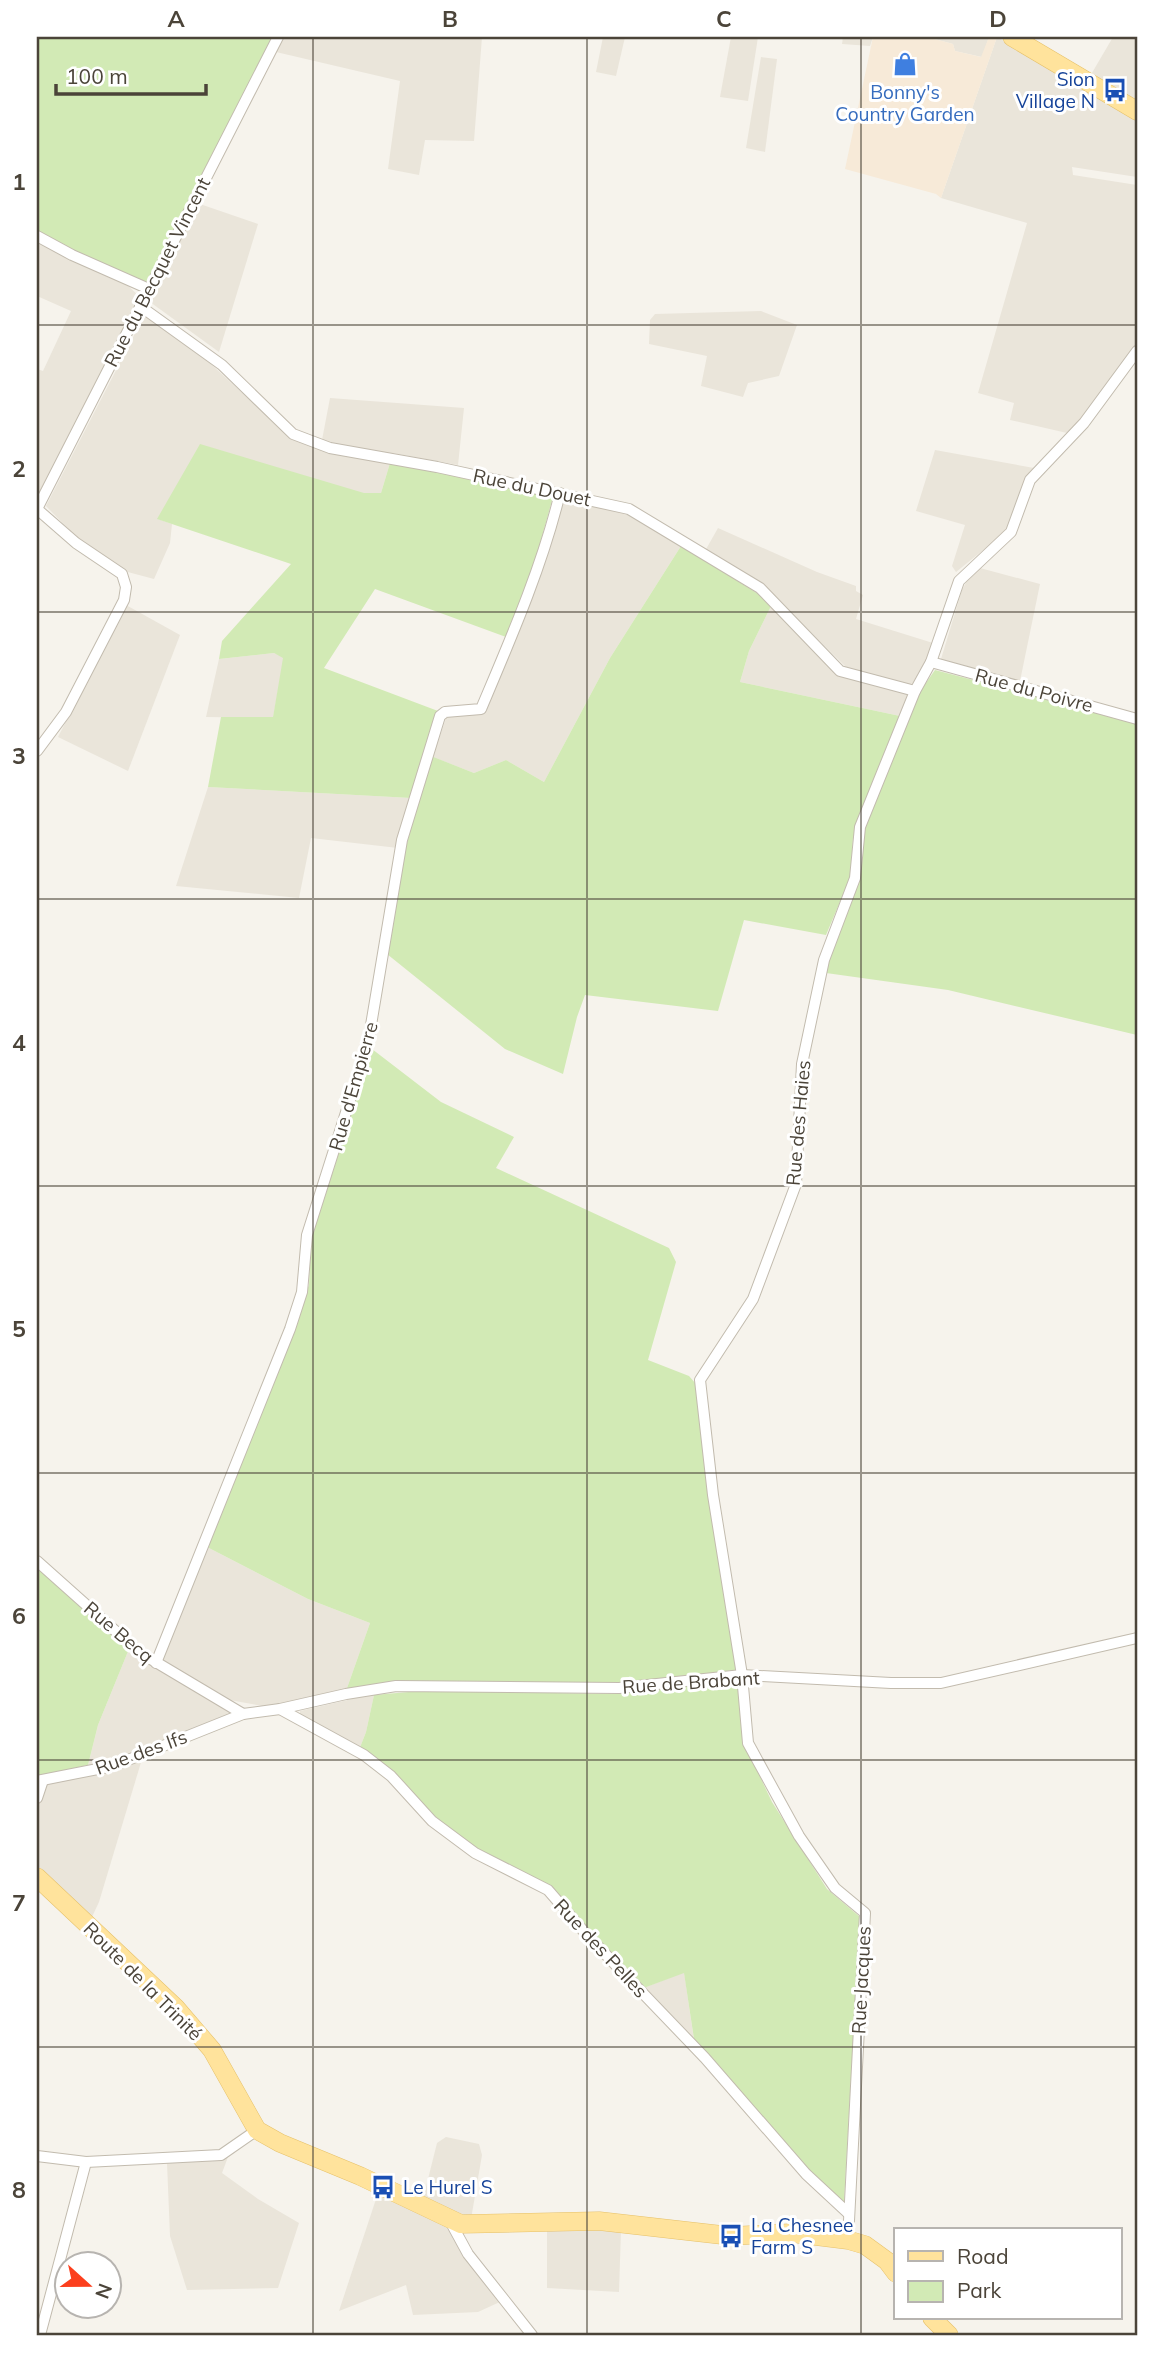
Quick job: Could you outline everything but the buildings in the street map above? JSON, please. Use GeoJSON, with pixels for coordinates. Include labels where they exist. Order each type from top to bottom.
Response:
{"type":"FeatureCollection","features":[{"type":"Feature","properties":{"kind":"main road"},"geometry":{"type":"LineString","coordinates":[[1012,37],[1137,111]]}},
{"type":"Feature","properties":{"kind":"main road","name":"Route de la Trinité"},"geometry":{"type":"LineString","coordinates":[[37,1877],[176,2008],[212,2050],[257,2130]]}},
{"type":"Feature","properties":{"kind":"main road"},"geometry":{"type":"LineString","coordinates":[[257,2130],[280,2143],[360,2176],[461,2224],[598,2221],[731,2236],[791,2233],[848,2240],[865,2245],[887,2261],[894,2270]]}},
{"type":"Feature","properties":{"kind":"main road"},"geometry":{"type":"LineString","coordinates":[[934,2320],[949,2335]]}},
{"type":"Feature","properties":{"kind":"street","name":"Rue du Becquet Vincent"},"geometry":{"type":"LineString","coordinates":[[37,509],[278,37]]}},
{"type":"Feature","properties":{"kind":"street"},"geometry":{"type":"LineString","coordinates":[[37,236],[72,255],[149,289]]}},
{"type":"Feature","properties":{"kind":"street","name":"Rue du Douet"},"geometry":{"type":"LineString","coordinates":[[140,306],[222,365],[293,434],[330,448],[437,467],[629,509],[761,588],[840,671],[915,691]]}},
{"type":"Feature","properties":{"kind":"street","name":"Rue des Haies"},"geometry":{"type":"LineString","coordinates":[[742,1675],[715,1507],[700,1380],[753,1299],[796,1184],[802,1064],[824,960],[855,878],[860,827],[915,691],[931,662],[959,581],[1011,532],[1030,480],[1084,423],[1137,351]]}},
{"type":"Feature","properties":{"kind":"street","name":"Rue d'Empierre"},"geometry":{"type":"LineString","coordinates":[[156,1663],[290,1329],[302,1292],[307,1235],[368,1043],[402,840],[440,716],[445,712],[481,709],[522,610],[549,534],[560,493]]}},
{"type":"Feature","properties":{"kind":"street"},"geometry":{"type":"LineString","coordinates":[[37,509],[76,543],[122,574],[126,587],[124,600],[66,712],[37,751]]}},
{"type":"Feature","properties":{"kind":"street","name":"Rue du Poivre"},"geometry":{"type":"LineString","coordinates":[[931,662],[1137,719]]}},
{"type":"Feature","properties":{"kind":"street","name":"Rue Becq"},"geometry":{"type":"LineString","coordinates":[[37,1561],[139,1652],[243,1714]]}},
{"type":"Feature","properties":{"kind":"street","name":"Rue de Brabant"},"geometry":{"type":"LineString","coordinates":[[243,1714],[396,1686],[619,1688],[742,1675],[941,1683],[1137,1639]]}},
{"type":"Feature","properties":{"kind":"street","name":"Rue Jacques"},"geometry":{"type":"LineString","coordinates":[[742,1675],[748,1743],[799,1836],[835,1888],[865,1913],[848,2240]]}},
{"type":"Feature","properties":{"kind":"street","name":"Rue des Pelles"},"geometry":{"type":"LineString","coordinates":[[281,1709],[364,1755],[391,1776],[432,1821],[475,1853],[548,1890],[587,1935],[705,2058],[806,2174],[848,2213]]}},
{"type":"Feature","properties":{"kind":"street","name":"Rue des Ifs"},"geometry":{"type":"LineString","coordinates":[[40,1781],[113,1766],[243,1714]]}},
{"type":"Feature","properties":{"kind":"street"},"geometry":{"type":"LineString","coordinates":[[37,1798],[40,1781]]}},
{"type":"Feature","properties":{"kind":"street"},"geometry":{"type":"LineString","coordinates":[[37,2156],[86,2162],[221,2155],[257,2130]]}},
{"type":"Feature","properties":{"kind":"street"},"geometry":{"type":"LineString","coordinates":[[40,2335],[86,2162]]}},
{"type":"Feature","properties":{"kind":"street"},"geometry":{"type":"LineString","coordinates":[[449,2219],[468,2254],[532,2335]]}},
{"type":"Feature","properties":{"kind":"shaded area"},"geometry":{"type":"Polygon","coordinates":[[[282,37],[482,37],[474,141],[425,140],[419,175],[388,169],[400,81],[276,52],[282,37]]]}},
{"type":"Feature","properties":{"kind":"shaded area"},"geometry":{"type":"Polygon","coordinates":[[[603,37],[625,37],[616,76],[596,72],[603,37]]]}},
{"type":"Feature","properties":{"kind":"shaded area"},"geometry":{"type":"Polygon","coordinates":[[[731,37],[758,37],[748,101],[720,97],[731,37]]]}},
{"type":"Feature","properties":{"kind":"shaded area"},"geometry":{"type":"Polygon","coordinates":[[[843,37],[873,37],[870,46],[842,44],[843,37]]]}},
{"type":"Feature","properties":{"kind":"shaded area"},"geometry":{"type":"Polygon","coordinates":[[[873,37],[927,37],[953,44],[955,51],[981,57],[989,37],[997,37],[941,198],[936,194],[845,169],[873,37]]]}},
{"type":"Feature","properties":{"kind":"shaded area"},"geometry":{"type":"Polygon","coordinates":[[[927,37],[989,37],[982,57],[955,51],[953,44],[927,37]]]}},
{"type":"Feature","properties":{"kind":"shaded area"},"geometry":{"type":"Polygon","coordinates":[[[997,37],[1137,118],[1137,177],[1072,167],[1073,175],[1137,185],[1137,343],[1082,420],[1067,433],[1010,420],[1014,403],[978,393],[1027,223],[941,198],[997,37]]]}},
{"type":"Feature","properties":{"kind":"shaded area"},"geometry":{"type":"Polygon","coordinates":[[[1113,37],[1137,37],[1137,106],[1089,78],[1113,37]]]}},
{"type":"Feature","properties":{"kind":"shaded area"},"geometry":{"type":"Polygon","coordinates":[[[761,57],[777,59],[765,152],[746,148],[761,57]]]}},
{"type":"Feature","properties":{"kind":"shaded area"},"geometry":{"type":"Polygon","coordinates":[[[197,203],[258,224],[219,352],[150,302],[197,203]]]}},
{"type":"Feature","properties":{"kind":"shaded area"},"geometry":{"type":"Polygon","coordinates":[[[37,240],[125,283],[140,297],[138,306],[37,498],[37,369],[43,371],[71,311],[37,296],[37,240]]]}},
{"type":"Feature","properties":{"kind":"shaded area"},"geometry":{"type":"Polygon","coordinates":[[[761,311],[797,325],[779,376],[748,383],[743,397],[701,386],[707,356],[649,344],[650,320],[655,314],[761,311]]]}},
{"type":"Feature","properties":{"kind":"shaded area"},"geometry":{"type":"Polygon","coordinates":[[[145,314],[199,353],[291,438],[322,440],[330,398],[464,408],[458,465],[393,453],[381,493],[158,519],[172,524],[170,543],[154,579],[124,571],[82,543],[46,506],[145,314]]]}},
{"type":"Feature","properties":{"kind":"shaded area"},"geometry":{"type":"Polygon","coordinates":[[[935,450],[1034,468],[1026,478],[1008,530],[956,572],[952,566],[965,525],[916,511],[935,450]]]}},
{"type":"Feature","properties":{"kind":"shaded area"},"geometry":{"type":"Polygon","coordinates":[[[564,498],[628,513],[681,546],[610,658],[544,782],[506,760],[474,773],[433,757],[447,715],[483,712],[564,498]]]}},
{"type":"Feature","properties":{"kind":"shaded area"},"geometry":{"type":"Polygon","coordinates":[[[718,528],[817,572],[856,586],[856,591],[863,595],[856,619],[933,643],[920,679],[905,685],[846,667],[761,584],[705,551],[718,528]]]}},
{"type":"Feature","properties":{"kind":"shaded area"},"geometry":{"type":"Polygon","coordinates":[[[980,568],[1040,584],[1020,681],[945,663],[941,659],[962,590],[968,579],[980,568]]]}},
{"type":"Feature","properties":{"kind":"shaded area"},"geometry":{"type":"Polygon","coordinates":[[[126,605],[180,635],[128,771],[58,737],[126,605]]]}},
{"type":"Feature","properties":{"kind":"shaded area"},"geometry":{"type":"Polygon","coordinates":[[[771,606],[825,663],[908,693],[900,716],[740,682],[749,651],[771,606]]]}},
{"type":"Feature","properties":{"kind":"shaded area"},"geometry":{"type":"Polygon","coordinates":[[[274,653],[284,657],[273,718],[206,717],[219,659],[274,653]]]}},
{"type":"Feature","properties":{"kind":"shaded area"},"geometry":{"type":"Polygon","coordinates":[[[208,787],[411,798],[398,848],[311,838],[299,898],[176,886],[208,787]]]}},
{"type":"Feature","properties":{"kind":"shaded area"},"geometry":{"type":"Polygon","coordinates":[[[207,1547],[308,1599],[370,1623],[346,1691],[268,1707],[224,1699],[161,1662],[207,1547]]]}},
{"type":"Feature","properties":{"kind":"shaded area"},"geometry":{"type":"Polygon","coordinates":[[[129,1649],[229,1709],[229,1714],[117,1759],[88,1765],[98,1725],[129,1649]]]}},
{"type":"Feature","properties":{"kind":"shaded area"},"geometry":{"type":"Polygon","coordinates":[[[374,1695],[359,1750],[300,1718],[300,1711],[374,1695]]]}},
{"type":"Feature","properties":{"kind":"shaded area"},"geometry":{"type":"Polygon","coordinates":[[[142,1759],[99,1902],[91,1919],[37,1868],[37,1784],[142,1759]]]}},
{"type":"Feature","properties":{"kind":"shaded area"},"geometry":{"type":"Polygon","coordinates":[[[684,1972],[694,2040],[641,1989],[684,1972]]]}},
{"type":"Feature","properties":{"kind":"shaded area"},"geometry":{"type":"Polygon","coordinates":[[[446,2137],[479,2144],[482,2155],[471,2219],[423,2199],[437,2143],[446,2137]]]}},
{"type":"Feature","properties":{"kind":"shaded area"},"geometry":{"type":"Polygon","coordinates":[[[228,2157],[222,2173],[258,2199],[299,2223],[278,2288],[187,2290],[170,2236],[167,2163],[228,2157]]]}},
{"type":"Feature","properties":{"kind":"shaded area"},"geometry":{"type":"Polygon","coordinates":[[[379,2190],[437,2218],[457,2239],[502,2301],[478,2312],[413,2315],[406,2285],[339,2311],[379,2190]]]}},
{"type":"Feature","properties":{"kind":"shaded area"},"geometry":{"type":"Polygon","coordinates":[[[547,2228],[621,2230],[619,2292],[547,2288],[547,2228]]]}},
{"type":"Feature","properties":{"kind":"green space"},"geometry":{"type":"Polygon","coordinates":[[[37,37],[272,37],[147,282],[87,259],[37,232],[37,37]]]}},
{"type":"Feature","properties":{"kind":"green space"},"geometry":{"type":"Polygon","coordinates":[[[200,444],[364,493],[381,493],[390,463],[445,472],[553,497],[536,558],[506,637],[375,589],[324,668],[438,711],[411,798],[208,787],[221,717],[273,717],[283,658],[274,653],[219,659],[222,641],[291,564],[157,519],[200,444]]]}},
{"type":"Feature","properties":{"kind":"green space"},"geometry":{"type":"Polygon","coordinates":[[[681,546],[760,595],[771,606],[749,651],[740,682],[900,716],[853,838],[850,878],[826,935],[744,920],[718,1011],[585,995],[563,1074],[505,1049],[387,954],[404,854],[431,756],[474,773],[506,760],[544,782],[610,658],[681,546]]]}},
{"type":"Feature","properties":{"kind":"green space"},"geometry":{"type":"Polygon","coordinates":[[[935,670],[1137,723],[1137,1035],[948,990],[826,973],[869,815],[916,697],[935,670]]]}},
{"type":"Feature","properties":{"kind":"green space"},"geometry":{"type":"Polygon","coordinates":[[[372,1049],[441,1102],[514,1137],[496,1168],[669,1248],[676,1262],[648,1360],[689,1376],[696,1384],[737,1667],[735,1670],[589,1685],[416,1681],[346,1691],[370,1623],[308,1599],[207,1547],[309,1285],[311,1240],[372,1049]]]}},
{"type":"Feature","properties":{"kind":"green space"},"geometry":{"type":"Polygon","coordinates":[[[37,1566],[129,1649],[98,1725],[88,1765],[37,1776],[37,1566]]]}},
{"type":"Feature","properties":{"kind":"green space"},"geometry":{"type":"Polygon","coordinates":[[[737,1681],[745,1745],[772,1802],[827,1889],[860,1917],[844,2203],[822,2184],[694,2039],[684,1973],[641,1989],[552,1890],[481,1852],[442,1823],[381,1762],[359,1750],[374,1695],[420,1691],[617,1694],[737,1681]]]}},
{"type":"Feature","properties":{"kind":"place","name":"Bonny's Country Garden"},"geometry":{"type":"Point","coordinates":[905,64]}},
{"type":"Feature","properties":{"kind":"place","name":"Sion Village N"},"geometry":{"type":"Point","coordinates":[1115,90]}},
{"type":"Feature","properties":{"kind":"place","name":"Le Hurel S"},"geometry":{"type":"Point","coordinates":[383,2187]}},
{"type":"Feature","properties":{"kind":"place","name":"La Chesnee Farm S"},"geometry":{"type":"Point","coordinates":[731,2236]}}]}
